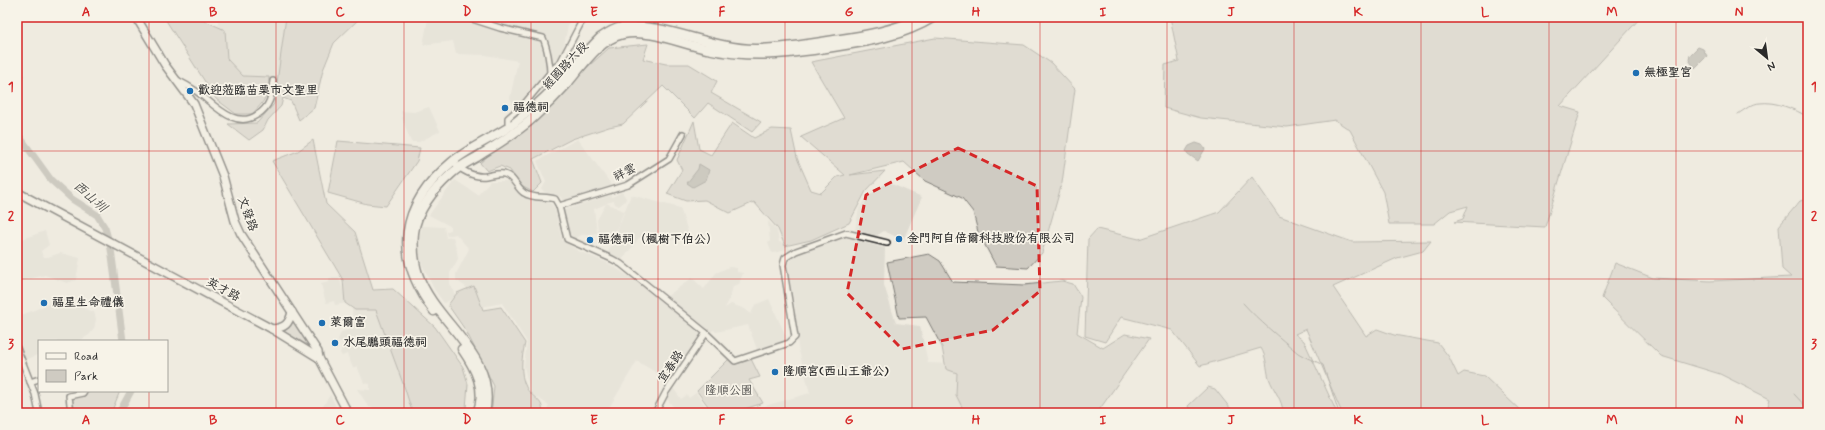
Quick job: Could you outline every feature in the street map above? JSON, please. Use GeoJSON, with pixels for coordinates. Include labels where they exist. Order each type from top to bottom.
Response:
{"type":"FeatureCollection","features":[{"type":"Feature","properties":{"kind":"main road","name":"經國路六段"},"geometry":{"type":"LineString","coordinates":[[740,51],[797,46],[864,35],[888,30],[921,17]]}},
{"type":"Feature","properties":{"kind":"main road","name":"經國路六段"},"geometry":{"type":"LineString","coordinates":[[477,413],[481,391],[476,371],[421,294],[412,272],[407,249],[410,222],[419,200],[429,184],[538,113],[600,47],[621,34],[653,35],[706,49],[777,55],[863,43],[906,31],[919,26],[934,17]]}},
{"type":"Feature","properties":{"kind":"main road","name":"經國路六段"},"geometry":{"type":"LineString","coordinates":[[456,165],[425,204],[414,233],[414,254],[418,274],[423,285],[432,300],[476,358],[484,376],[487,400],[485,413]]}},
{"type":"Feature","properties":{"kind":"street","name":"文發路"},"geometry":{"type":"LineString","coordinates":[[136,17],[174,78],[194,104],[223,176],[235,221],[241,234],[318,352],[319,358],[348,413]]}},
{"type":"Feature","properties":{"kind":"street"},"geometry":{"type":"LineString","coordinates":[[466,17],[500,28],[543,38],[546,45],[546,56],[550,62],[550,74]]}},
{"type":"Feature","properties":{"kind":"street"},"geometry":{"type":"LineString","coordinates":[[510,131],[508,118],[525,102],[560,63],[584,17]]}},
{"type":"Feature","properties":{"kind":"street"},"geometry":{"type":"LineString","coordinates":[[174,78],[195,90],[229,116],[240,120],[252,118],[264,111],[272,96],[274,81]]}},
{"type":"Feature","properties":{"kind":"street","name":"祥雲"},"geometry":{"type":"LineString","coordinates":[[559,206],[628,185],[669,159],[682,134]]}},
{"type":"Feature","properties":{"kind":"street"},"geometry":{"type":"LineString","coordinates":[[456,165],[481,176],[504,174],[514,179],[523,193],[536,197],[545,196],[555,199],[559,206],[567,240],[612,258],[621,264],[706,333],[736,361],[789,342],[795,337],[783,265],[785,258],[796,251],[846,233],[887,243]]}},
{"type":"Feature","properties":{"kind":"street","name":"英才路"},"geometry":{"type":"LineString","coordinates":[[17,192],[272,329],[319,358]]}},
{"type":"Feature","properties":{"kind":"street"},"geometry":{"type":"LineString","coordinates":[[272,329],[285,327],[288,324],[292,312]]}},
{"type":"Feature","properties":{"kind":"street","name":"宜春路"},"geometry":{"type":"LineString","coordinates":[[655,413],[666,392],[706,333]]}},
{"type":"Feature","properties":{"kind":"street"},"geometry":{"type":"LineString","coordinates":[[17,348],[35,394],[39,413]]}},
{"type":"Feature","properties":{"kind":"street"},"geometry":{"type":"LineString","coordinates":[[30,382],[38,379]]}},
{"type":"Feature","properties":{"kind":"street"},"geometry":{"type":"LineString","coordinates":[[71,413],[69,396],[83,394],[84,392]]}},
{"type":"Feature","properties":{"kind":"highlighted area"},"geometry":{"type":"Polygon","coordinates":[[[958,148],[1037,186],[1040,291],[993,330],[902,349],[847,293],[866,195],[958,148]]]}},
{"type":"Feature","properties":{"kind":"shaded area"},"geometry":{"type":"Polygon","coordinates":[[[214,17],[305,17],[282,81],[238,80],[221,56],[218,21],[214,17]]]}},
{"type":"Feature","properties":{"kind":"shaded area"},"geometry":{"type":"Polygon","coordinates":[[[420,17],[564,17],[569,21],[561,59],[550,83],[517,113],[510,98],[518,61],[486,55],[456,54],[453,41],[423,45],[428,19],[420,17]]]}},
{"type":"Feature","properties":{"kind":"shaded area"},"geometry":{"type":"Polygon","coordinates":[[[1698,47],[1703,49],[1707,56],[1695,68],[1689,60],[1690,55],[1698,47]]]}},
{"type":"Feature","properties":{"kind":"shaded area"},"geometry":{"type":"Polygon","coordinates":[[[429,107],[440,131],[419,142],[411,142],[401,111],[414,112],[429,107]]]}},
{"type":"Feature","properties":{"kind":"shaded area"},"geometry":{"type":"Polygon","coordinates":[[[578,139],[613,187],[563,202],[561,197],[544,192],[542,189],[546,182],[537,161],[578,139]]]}},
{"type":"Feature","properties":{"kind":"shaded area"},"geometry":{"type":"Polygon","coordinates":[[[1196,143],[1202,145],[1205,149],[1198,161],[1186,151],[1189,146],[1196,143]]]}},
{"type":"Feature","properties":{"kind":"shaded area"},"geometry":{"type":"Polygon","coordinates":[[[699,164],[709,170],[706,180],[693,187],[687,183],[698,169],[699,164]]]}},
{"type":"Feature","properties":{"kind":"shaded area"},"geometry":{"type":"Polygon","coordinates":[[[455,180],[478,195],[490,181],[508,181],[523,198],[549,201],[555,209],[562,240],[578,251],[608,263],[659,296],[703,334],[670,384],[681,399],[687,395],[689,398],[696,393],[711,413],[676,413],[677,411],[667,399],[665,378],[637,361],[607,411],[602,413],[545,413],[549,405],[530,393],[524,366],[527,342],[502,303],[476,308],[470,290],[456,280],[456,274],[469,249],[456,234],[447,236],[446,232],[450,230],[450,226],[429,215],[455,180]]]}},
{"type":"Feature","properties":{"kind":"shaded area"},"geometry":{"type":"Polygon","coordinates":[[[887,182],[922,197],[903,240],[884,231],[874,237],[855,231],[859,208],[866,198],[887,182]]]}},
{"type":"Feature","properties":{"kind":"shaded area"},"geometry":{"type":"Polygon","coordinates":[[[622,192],[626,198],[625,201],[619,206],[615,204],[614,201],[606,203],[624,211],[611,243],[599,238],[597,220],[606,204],[594,209],[597,233],[581,235],[575,239],[568,232],[564,210],[611,195],[612,197],[622,192]]]}},
{"type":"Feature","properties":{"kind":"shaded area"},"geometry":{"type":"Polygon","coordinates":[[[631,195],[680,208],[691,241],[639,238],[622,260],[608,253],[631,195]]]}},
{"type":"Feature","properties":{"kind":"shaded area"},"geometry":{"type":"Polygon","coordinates":[[[768,221],[777,230],[779,242],[787,244],[791,251],[788,254],[786,250],[773,253],[771,251],[768,243],[770,241],[768,221]]]}},
{"type":"Feature","properties":{"kind":"shaded area"},"geometry":{"type":"Polygon","coordinates":[[[422,226],[444,227],[446,238],[453,237],[457,251],[458,259],[450,273],[450,284],[456,297],[444,303],[434,289],[420,260],[419,240],[422,226]]]}},
{"type":"Feature","properties":{"kind":"shaded area"},"geometry":{"type":"Polygon","coordinates":[[[45,231],[49,245],[41,251],[43,257],[60,253],[80,258],[76,280],[67,283],[45,275],[17,282],[17,241],[45,231]]]}},
{"type":"Feature","properties":{"kind":"shaded area"},"geometry":{"type":"Polygon","coordinates":[[[844,237],[885,248],[884,285],[896,323],[920,326],[928,363],[969,365],[970,413],[740,413],[810,393],[798,347],[795,307],[788,265],[795,254],[844,237]]]}},
{"type":"Feature","properties":{"kind":"shaded area"},"geometry":{"type":"Polygon","coordinates":[[[729,267],[737,268],[737,272],[743,273],[739,284],[733,286],[730,298],[725,308],[731,304],[745,309],[751,314],[755,305],[769,299],[788,341],[758,352],[748,325],[716,332],[714,330],[710,332],[666,297],[692,278],[704,289],[716,273],[729,267]]]}},
{"type":"Feature","properties":{"kind":"shaded area"},"geometry":{"type":"Polygon","coordinates":[[[339,277],[347,303],[335,305],[334,301],[326,303],[321,284],[329,282],[329,278],[339,277]]]}},
{"type":"Feature","properties":{"kind":"shaded area"},"geometry":{"type":"Polygon","coordinates":[[[69,296],[77,306],[94,312],[96,319],[94,329],[89,335],[81,340],[38,340],[38,354],[26,360],[17,339],[17,317],[69,296]]]}},
{"type":"Feature","properties":{"kind":"shaded area"},"geometry":{"type":"Polygon","coordinates":[[[352,306],[376,308],[418,413],[382,413],[380,410],[369,407],[357,389],[370,390],[370,384],[364,383],[357,366],[353,368],[347,354],[342,356],[340,353],[344,344],[338,340],[341,332],[353,329],[352,306]]]}},
{"type":"Feature","properties":{"kind":"shaded area"},"geometry":{"type":"Polygon","coordinates":[[[330,395],[339,413],[319,413],[330,395]]]}},
{"type":"Feature","properties":{"kind":"green space"},"geometry":{"type":"Polygon","coordinates":[[[166,17],[201,17],[203,20],[225,30],[227,59],[243,76],[269,77],[267,93],[260,105],[252,114],[236,114],[216,99],[167,22],[166,17]]]}},
{"type":"Feature","properties":{"kind":"green space"},"geometry":{"type":"Polygon","coordinates":[[[286,17],[305,17],[307,19],[308,17],[361,17],[334,43],[323,70],[314,108],[299,120],[291,101],[283,98],[281,106],[268,120],[263,130],[249,140],[228,124],[257,123],[274,104],[286,17]]]}},
{"type":"Feature","properties":{"kind":"green space"},"geometry":{"type":"Polygon","coordinates":[[[1170,17],[1641,17],[1560,106],[1580,112],[1545,227],[1454,222],[1463,219],[1468,206],[1450,211],[1434,224],[1389,224],[1383,192],[1350,130],[1335,120],[1287,127],[1201,118],[1164,108],[1165,65],[1179,61],[1170,17]]]}},
{"type":"Feature","properties":{"kind":"green space"},"geometry":{"type":"Polygon","coordinates":[[[935,38],[1024,45],[1051,63],[1075,89],[1062,183],[1042,253],[1028,268],[996,266],[978,232],[973,212],[962,198],[925,181],[904,162],[850,175],[885,171],[866,191],[849,223],[811,240],[785,246],[778,229],[754,202],[730,213],[705,200],[686,201],[667,194],[682,170],[677,160],[694,121],[699,149],[711,155],[732,123],[754,138],[772,129],[791,130],[797,158],[811,190],[821,193],[837,177],[845,175],[801,137],[844,118],[811,62],[935,38]]]}},
{"type":"Feature","properties":{"kind":"green space"},"geometry":{"type":"Polygon","coordinates":[[[648,44],[643,59],[666,64],[689,64],[717,81],[711,93],[761,122],[752,132],[708,103],[695,118],[663,86],[623,124],[572,139],[533,159],[542,183],[533,192],[521,186],[510,170],[500,166],[487,171],[480,163],[609,48],[648,44]]]}},
{"type":"Feature","properties":{"kind":"green space"},"geometry":{"type":"Polygon","coordinates":[[[313,140],[326,204],[355,232],[373,290],[393,289],[435,327],[463,367],[468,384],[466,408],[463,413],[414,413],[376,310],[355,310],[345,303],[343,280],[272,161],[298,151],[313,140]]]}},
{"type":"Feature","properties":{"kind":"green space"},"geometry":{"type":"Polygon","coordinates":[[[338,141],[420,148],[417,161],[386,206],[367,204],[328,193],[338,141]]]}},
{"type":"Feature","properties":{"kind":"green space"},"geometry":{"type":"Polygon","coordinates":[[[1252,177],[1279,216],[1352,242],[1431,241],[1423,251],[1397,258],[1333,287],[1366,336],[1377,329],[1394,335],[1438,343],[1449,357],[1458,376],[1464,372],[1484,376],[1523,413],[1342,413],[1306,329],[1295,334],[1304,341],[1337,413],[1283,413],[1280,399],[1269,378],[1261,348],[1200,366],[1172,330],[1121,317],[1105,342],[1085,336],[1088,239],[1097,229],[1139,239],[1219,212],[1252,177]]]}},
{"type":"Feature","properties":{"kind":"green space"},"geometry":{"type":"Polygon","coordinates":[[[1808,199],[1808,413],[1766,413],[1770,399],[1720,374],[1661,356],[1602,298],[1615,263],[1653,278],[1710,281],[1791,277],[1782,269],[1779,226],[1800,201],[1808,199]]]}},
{"type":"Feature","properties":{"kind":"green space"},"geometry":{"type":"Polygon","coordinates":[[[929,254],[940,261],[953,282],[1024,285],[1062,281],[1073,284],[1081,297],[1077,333],[1103,348],[1125,334],[1149,339],[1097,413],[965,413],[956,395],[957,373],[946,369],[942,347],[926,317],[899,318],[887,262],[929,254]]]}},
{"type":"Feature","properties":{"kind":"green space"},"geometry":{"type":"Polygon","coordinates":[[[474,286],[483,310],[501,307],[525,343],[522,359],[522,376],[528,390],[541,405],[542,413],[489,413],[492,407],[494,386],[466,331],[448,305],[457,293],[474,286]]]}},
{"type":"Feature","properties":{"kind":"green space"},"geometry":{"type":"Polygon","coordinates":[[[293,318],[309,344],[308,345],[281,330],[293,318]]]}},
{"type":"Feature","properties":{"kind":"green space","name":"隆順公園"},"geometry":{"type":"Polygon","coordinates":[[[729,359],[735,364],[751,359],[760,377],[749,380],[763,403],[732,413],[713,413],[697,391],[729,359]]]}},
{"type":"Feature","properties":{"kind":"green space"},"geometry":{"type":"Polygon","coordinates":[[[1208,387],[1215,389],[1234,413],[1191,413],[1188,406],[1208,387]]]}},
{"type":"Feature","properties":{"kind":"green space"},"geometry":{"type":"Polygon","coordinates":[[[73,392],[120,392],[111,413],[73,413],[71,405],[73,392]]]}},
{"type":"Feature","properties":{"kind":"waterway","name":"西山圳"},"geometry":{"type":"LineString","coordinates":[[17,71],[20,75],[17,79]]}},
{"type":"Feature","properties":{"kind":"waterway"},"geometry":{"type":"LineString","coordinates":[[1738,114],[1757,103],[1772,103],[1785,106],[1808,117]]}},
{"type":"Feature","properties":{"kind":"waterway","name":"西山圳"},"geometry":{"type":"LineString","coordinates":[[17,133],[51,180],[72,199],[97,215],[105,228],[111,249],[123,340]]}},
{"type":"Feature","properties":{"kind":"waterway"},"geometry":{"type":"LineString","coordinates":[[1243,303],[1263,323],[1298,353],[1323,365],[1339,413]]}},
{"type":"Feature","properties":{"kind":"waterway","name":"西山圳"},"geometry":{"type":"LineString","coordinates":[[119,413],[130,392]]}},
{"type":"Feature","properties":{"kind":"waterway"},"geometry":{"type":"LineString","coordinates":[[1794,394],[1808,409]]}},
{"type":"Feature","properties":{"kind":"place","name":"無極聖宮"},"geometry":{"type":"Point","coordinates":[1636,73]}},
{"type":"Feature","properties":{"kind":"place","name":"歡迎蒞臨苗栗市文聖里"},"geometry":{"type":"Point","coordinates":[190,91]}},
{"type":"Feature","properties":{"kind":"place","name":"福德祠"},"geometry":{"type":"Point","coordinates":[505,108]}},
{"type":"Feature","properties":{"kind":"place","name":"金門阿自倍爾科技股份有限公司"},"geometry":{"type":"Point","coordinates":[899,239]}},
{"type":"Feature","properties":{"kind":"place","name":"福德祠（楓樹下伯公）"},"geometry":{"type":"Point","coordinates":[590,240]}},
{"type":"Feature","properties":{"kind":"place","name":"福星生命禮儀"},"geometry":{"type":"Point","coordinates":[44,303]}},
{"type":"Feature","properties":{"kind":"place","name":"萊爾富"},"geometry":{"type":"Point","coordinates":[322,323]}},
{"type":"Feature","properties":{"kind":"place","name":"水尾鵬頭福德祠"},"geometry":{"type":"Point","coordinates":[335,343]}},
{"type":"Feature","properties":{"kind":"place","name":"隆順宮(西山王爺公)"},"geometry":{"type":"Point","coordinates":[775,372]}}]}
